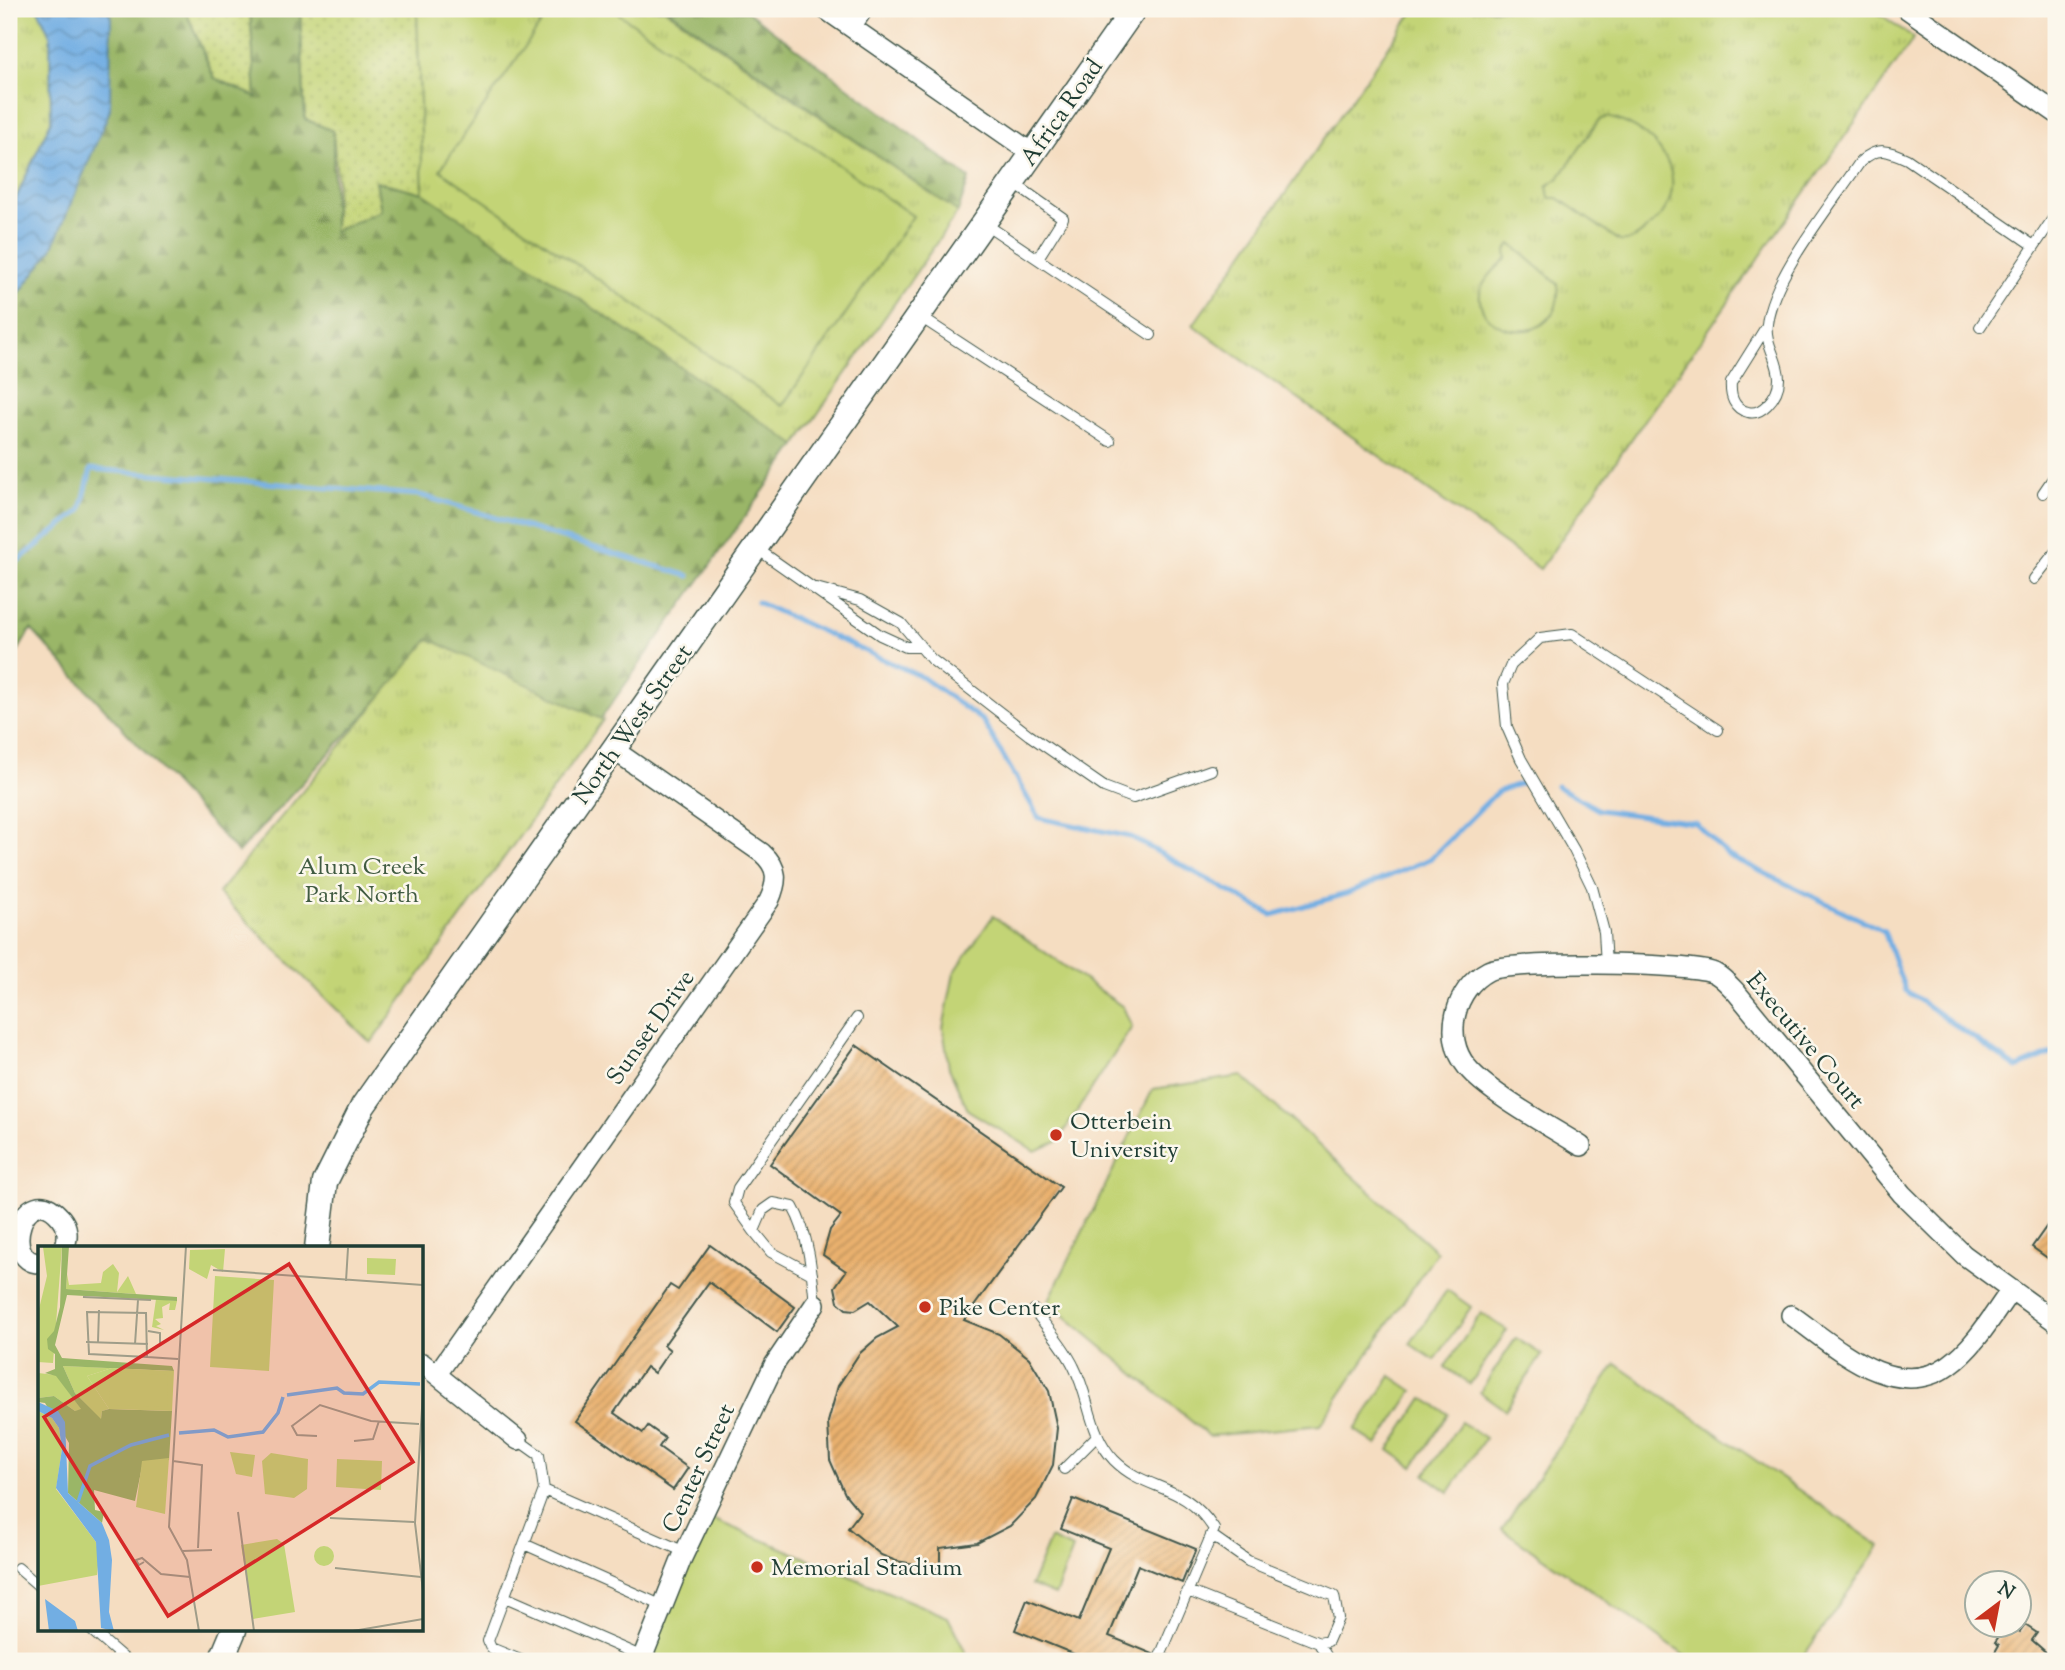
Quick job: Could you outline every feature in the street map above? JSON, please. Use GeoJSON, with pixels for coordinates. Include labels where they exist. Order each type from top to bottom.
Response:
{"type":"FeatureCollection","features":[{"type":"Feature","properties":{"kind":"street"},"geometry":{"type":"LineString","coordinates":[[825,9],[1032,153]]}},
{"type":"Feature","properties":{"kind":"street"},"geometry":{"type":"LineString","coordinates":[[851,27],[863,9]]}},
{"type":"Feature","properties":{"kind":"street","name":"Africa Road"},"geometry":{"type":"LineString","coordinates":[[985,219],[1134,9]]}},
{"type":"Feature","properties":{"kind":"street"},"geometry":{"type":"LineString","coordinates":[[1907,9],[2056,113]]}},
{"type":"Feature","properties":{"kind":"street","name":"North West Street"},"geometry":{"type":"LineString","coordinates":[[317,1246],[325,1182],[363,1106],[985,219]]}},
{"type":"Feature","properties":{"kind":"street","name":"Sunset Drive"},"geometry":{"type":"LineString","coordinates":[[429,1368],[769,901],[777,884],[774,867],[762,853],[614,750]]}},
{"type":"Feature","properties":{"kind":"street","name":"Executive Court"},"geometry":{"type":"LineString","coordinates":[[1581,1146],[1503,1096],[1466,1067],[1455,1045],[1453,1020],[1465,990],[1489,970],[1539,965],[1687,966],[1715,972],[1736,992],[1902,1194],[1964,1255],[2056,1322]]}},
{"type":"Feature","properties":{"kind":"street"},"geometry":{"type":"LineString","coordinates":[[38,1263],[24,1260],[15,1251],[11,1239],[12,1226],[19,1215],[30,1208],[42,1207],[54,1211],[63,1220],[68,1232],[64,1246]]}},
{"type":"Feature","properties":{"kind":"street"},"geometry":{"type":"LineString","coordinates":[[1791,1315],[1865,1367],[1888,1376],[1912,1377],[1949,1366],[1976,1339],[2011,1290]]}},
{"type":"Feature","properties":{"kind":"street","name":"Center Street"},"geometry":{"type":"LineString","coordinates":[[642,1659],[685,1552],[774,1365],[815,1304]]}},
{"type":"Feature","properties":{"kind":"street"},"geometry":{"type":"LineString","coordinates":[[429,1368],[517,1440]]}},
{"type":"Feature","properties":{"kind":"street"},"geometry":{"type":"LineString","coordinates":[[221,1661],[233,1632]]}},
{"type":"Feature","properties":{"kind":"lane"},"geometry":{"type":"LineString","coordinates":[[1766,327],[1778,364],[1779,381],[1769,403],[1754,413],[1745,412],[1735,404],[1730,394],[1731,383],[1766,327],[1775,290],[1860,162],[1872,151],[1886,149],[1907,159],[2034,246]]}},
{"type":"Feature","properties":{"kind":"lane"},"geometry":{"type":"LineString","coordinates":[[1012,181],[1063,218],[1038,258]]}},
{"type":"Feature","properties":{"kind":"lane"},"geometry":{"type":"LineString","coordinates":[[1980,327],[2056,214]]}},
{"type":"Feature","properties":{"kind":"lane"},"geometry":{"type":"LineString","coordinates":[[985,219],[1151,335]]}},
{"type":"Feature","properties":{"kind":"lane"},"geometry":{"type":"LineString","coordinates":[[918,315],[1110,441]]}},
{"type":"Feature","properties":{"kind":"lane"},"geometry":{"type":"LineString","coordinates":[[2043,493],[2056,474]]}},
{"type":"Feature","properties":{"kind":"lane"},"geometry":{"type":"LineString","coordinates":[[755,548],[816,588],[846,614],[880,635],[906,647],[919,647]]}},
{"type":"Feature","properties":{"kind":"lane"},"geometry":{"type":"LineString","coordinates":[[2034,579],[2056,551]]}},
{"type":"Feature","properties":{"kind":"lane"},"geometry":{"type":"LineString","coordinates":[[816,588],[848,595],[880,611],[912,634],[919,647],[1029,735],[1104,787],[1133,798],[1211,770]]}},
{"type":"Feature","properties":{"kind":"lane"},"geometry":{"type":"LineString","coordinates":[[1606,965],[1604,932],[1592,887],[1507,727],[1503,684],[1511,665],[1540,638],[1572,634],[1718,730]]}},
{"type":"Feature","properties":{"kind":"lane"},"geometry":{"type":"LineString","coordinates":[[812,1274],[771,1252],[734,1202],[738,1188],[857,1018]]}},
{"type":"Feature","properties":{"kind":"lane"},"geometry":{"type":"LineString","coordinates":[[754,1230],[763,1210],[772,1203],[793,1207],[812,1274],[815,1304]]}},
{"type":"Feature","properties":{"kind":"lane"},"geometry":{"type":"LineString","coordinates":[[1034,1310],[1074,1367],[1085,1391],[1096,1437],[1115,1461],[1140,1479],[1179,1493],[1203,1512],[1213,1529],[1163,1660]]}},
{"type":"Feature","properties":{"kind":"lane"},"geometry":{"type":"LineString","coordinates":[[1064,1468],[1096,1437]]}},
{"type":"Feature","properties":{"kind":"lane"},"geometry":{"type":"LineString","coordinates":[[517,1440],[539,1455],[544,1490],[488,1644],[523,1661]]}},
{"type":"Feature","properties":{"kind":"lane"},"geometry":{"type":"LineString","coordinates":[[544,1490],[685,1552]]}},
{"type":"Feature","properties":{"kind":"lane"},"geometry":{"type":"LineString","coordinates":[[1188,1591],[1319,1643],[1328,1641],[1338,1618],[1334,1596],[1248,1561],[1211,1535]]}},
{"type":"Feature","properties":{"kind":"lane"},"geometry":{"type":"LineString","coordinates":[[524,1544],[663,1606]]}},
{"type":"Feature","properties":{"kind":"lane"},"geometry":{"type":"LineString","coordinates":[[18,1568],[38,1585]]}},
{"type":"Feature","properties":{"kind":"lane"},"geometry":{"type":"LineString","coordinates":[[505,1597],[642,1659]]}},
{"type":"Feature","properties":{"kind":"lane"},"geometry":{"type":"LineString","coordinates":[[92,1632],[127,1661]]}},
{"type":"Feature","properties":{"kind":"lane"},"geometry":{"type":"LineString","coordinates":[[1319,1643],[1329,1661]]}},
{"type":"Feature","properties":{"kind":"green space"},"geometry":{"type":"Polygon","coordinates":[[[9,9],[38,9],[50,35],[51,121],[9,213],[9,9]]]}},
{"type":"Feature","properties":{"kind":"green space"},"geometry":{"type":"Polygon","coordinates":[[[107,9],[185,9],[214,78],[256,97],[250,9],[300,9],[305,119],[333,131],[334,231],[381,211],[376,181],[423,193],[796,445],[592,731],[432,641],[238,853],[31,629],[9,666],[9,307],[52,249],[111,17],[107,9]]]}},
{"type":"Feature","properties":{"kind":"green space"},"geometry":{"type":"Polygon","coordinates":[[[185,9],[250,9],[256,97],[214,78],[185,9]]]}},
{"type":"Feature","properties":{"kind":"green space"},"geometry":{"type":"Polygon","coordinates":[[[300,9],[417,9],[423,193],[376,181],[381,211],[334,231],[337,179],[333,132],[305,119],[300,9]]]}},
{"type":"Feature","properties":{"kind":"green space"},"geometry":{"type":"Polygon","coordinates":[[[417,9],[664,9],[958,212],[796,445],[423,193],[417,9]]]}},
{"type":"Feature","properties":{"kind":"green space"},"geometry":{"type":"Polygon","coordinates":[[[551,9],[612,9],[913,216],[782,406],[440,170],[551,9]]]}},
{"type":"Feature","properties":{"kind":"green space"},"geometry":{"type":"Polygon","coordinates":[[[667,9],[744,9],[969,178],[958,212],[667,9]]]}},
{"type":"Feature","properties":{"kind":"green space"},"geometry":{"type":"Polygon","coordinates":[[[1415,9],[1873,9],[1914,38],[1540,569],[1193,325],[1415,9]]]}},
{"type":"Feature","properties":{"kind":"green space"},"geometry":{"type":"Polygon","coordinates":[[[1607,117],[1628,124],[1659,148],[1668,164],[1672,181],[1670,199],[1661,215],[1638,236],[1627,241],[1620,241],[1558,198],[1549,198],[1547,186],[1559,178],[1599,120],[1607,117]]]}},
{"type":"Feature","properties":{"kind":"green space"},"geometry":{"type":"Polygon","coordinates":[[[1511,244],[1558,284],[1556,305],[1548,320],[1535,328],[1504,328],[1491,320],[1482,309],[1481,288],[1507,258],[1506,250],[1511,244]]]}},
{"type":"Feature","properties":{"kind":"green space","name":"Alum Creek Park North"},"geometry":{"type":"Polygon","coordinates":[[[429,639],[603,720],[371,1043],[218,893],[429,639]]]}},
{"type":"Feature","properties":{"kind":"green space"},"geometry":{"type":"Polygon","coordinates":[[[993,916],[1123,1007],[1132,1027],[1057,1142],[1035,1151],[968,1110],[949,1068],[943,1028],[954,973],[993,916]]]}},
{"type":"Feature","properties":{"kind":"green space"},"geometry":{"type":"Polygon","coordinates":[[[1242,1076],[1437,1252],[1320,1425],[1209,1436],[1048,1302],[1153,1089],[1242,1076]]]}},
{"type":"Feature","properties":{"kind":"green space"},"geometry":{"type":"Polygon","coordinates":[[[1447,1290],[1471,1307],[1435,1360],[1410,1344],[1447,1290]]]}},
{"type":"Feature","properties":{"kind":"green space"},"geometry":{"type":"Polygon","coordinates":[[[1481,1313],[1507,1330],[1470,1384],[1445,1367],[1481,1313]]]}},
{"type":"Feature","properties":{"kind":"green space"},"geometry":{"type":"Polygon","coordinates":[[[1516,1338],[1542,1355],[1505,1410],[1480,1392],[1516,1338]]]}},
{"type":"Feature","properties":{"kind":"green space"},"geometry":{"type":"Polygon","coordinates":[[[1616,1364],[1880,1546],[1800,1661],[1693,1661],[1502,1529],[1616,1364]]]}},
{"type":"Feature","properties":{"kind":"green space"},"geometry":{"type":"Polygon","coordinates":[[[1391,1376],[1413,1391],[1377,1445],[1355,1430],[1391,1376]]]}},
{"type":"Feature","properties":{"kind":"green space"},"geometry":{"type":"Polygon","coordinates":[[[1423,1398],[1448,1414],[1413,1467],[1389,1450],[1423,1398]]]}},
{"type":"Feature","properties":{"kind":"green space"},"geometry":{"type":"Polygon","coordinates":[[[1461,1422],[1485,1438],[1449,1492],[1425,1475],[1461,1422]]]}},
{"type":"Feature","properties":{"kind":"green space","name":"Memorial Stadium"},"geometry":{"type":"Polygon","coordinates":[[[707,1517],[948,1617],[970,1661],[647,1661],[707,1517]]]}},
{"type":"Feature","properties":{"kind":"green space"},"geometry":{"type":"Polygon","coordinates":[[[1050,1539],[1073,1549],[1055,1595],[1031,1585],[1050,1539]]]}},
{"type":"Feature","properties":{"kind":"water"},"geometry":{"type":"Polygon","coordinates":[[[38,9],[107,9],[111,17],[110,110],[52,249],[9,307],[9,214],[51,121],[50,35],[38,9]]]}},
{"type":"Feature","properties":{"kind":"building","name":"Pike Center"},"geometry":{"type":"Polygon","coordinates":[[[856,1045],[1061,1187],[964,1320],[999,1334],[1029,1358],[1049,1391],[1057,1428],[1053,1465],[1036,1499],[1010,1526],[977,1543],[940,1548],[940,1568],[896,1561],[881,1555],[848,1528],[860,1512],[845,1494],[830,1460],[828,1422],[838,1386],[859,1354],[877,1338],[898,1327],[870,1301],[855,1310],[846,1309],[838,1302],[835,1287],[846,1271],[823,1255],[830,1230],[841,1216],[770,1164],[856,1045]]]}},
{"type":"Feature","properties":{"kind":"building"},"geometry":{"type":"Polygon","coordinates":[[[2056,1213],[2056,1264],[2032,1247],[2056,1213]]]}},
{"type":"Feature","properties":{"kind":"building"},"geometry":{"type":"Polygon","coordinates":[[[710,1245],[795,1307],[777,1332],[709,1282],[664,1345],[670,1350],[654,1373],[646,1367],[614,1413],[643,1433],[648,1426],[665,1438],[659,1447],[688,1468],[673,1490],[575,1421],[670,1285],[678,1290],[710,1245]]]}},
{"type":"Feature","properties":{"kind":"building"},"geometry":{"type":"Polygon","coordinates":[[[1073,1499],[1196,1549],[1182,1583],[1138,1565],[1109,1636],[1153,1654],[1151,1661],[1091,1661],[1015,1630],[1027,1600],[1079,1621],[1109,1548],[1061,1529],[1073,1499]]]}},
{"type":"Feature","properties":{"kind":"building"},"geometry":{"type":"Polygon","coordinates":[[[1998,1638],[2033,1638],[2032,1640],[2056,1661],[2009,1661],[1995,1652],[1999,1645],[1995,1642],[1998,1638]]]}},
{"type":"Feature","properties":{"kind":"waterway"},"geometry":{"type":"LineString","coordinates":[[9,568],[81,510],[91,469],[420,495],[689,576]]}},
{"type":"Feature","properties":{"kind":"waterway"},"geometry":{"type":"LineString","coordinates":[[757,602],[922,677],[983,721],[1039,818],[1131,837],[1272,915],[1346,894],[1430,859],[1497,792],[1521,783]]}},
{"type":"Feature","properties":{"kind":"waterway"},"geometry":{"type":"LineString","coordinates":[[1557,786],[1599,810],[1695,823],[1729,856],[1884,931],[1905,990],[2017,1068],[2056,1052]]}},
{"type":"Feature","properties":{"kind":"place","name":"Otterbein University"},"geometry":{"type":"Point","coordinates":[1056,1135]}},
{"type":"Feature","properties":{"kind":"place","name":"Pike Center"},"geometry":{"type":"Point","coordinates":[925,1307]}},
{"type":"Feature","properties":{"kind":"place","name":"Memorial Stadium"},"geometry":{"type":"Point","coordinates":[757,1567]}}]}
